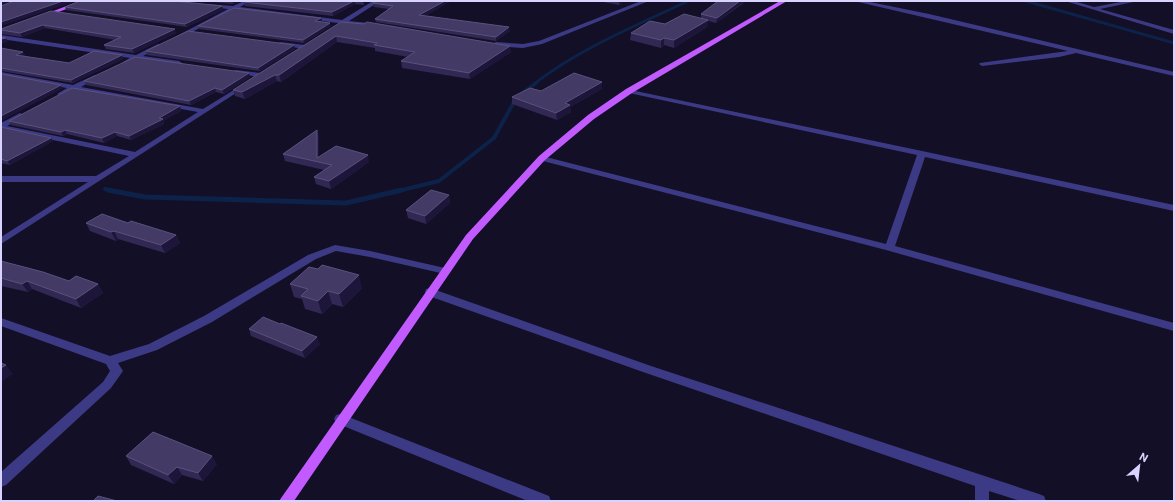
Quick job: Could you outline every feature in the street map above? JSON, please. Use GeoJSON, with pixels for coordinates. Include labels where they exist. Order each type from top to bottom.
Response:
{"type":"FeatureCollection","features":[{"type":"Feature","properties":{"kind":"main road"},"geometry":{"type":"LineString","coordinates":[[36,19],[85,1]]}},
{"type":"Feature","properties":{"kind":"main road"},"geometry":{"type":"LineString","coordinates":[[286,501],[341,419],[469,238],[542,158],[591,117],[713,41],[784,1]]}},
{"type":"Feature","properties":{"kind":"street"},"geometry":{"type":"LineString","coordinates":[[116,67],[248,1]]}},
{"type":"Feature","properties":{"kind":"street"},"geometry":{"type":"LineString","coordinates":[[491,44],[523,46],[540,43],[646,1]]}},
{"type":"Feature","properties":{"kind":"street"},"geometry":{"type":"LineString","coordinates":[[857,1],[929,16],[1174,74]]}},
{"type":"Feature","properties":{"kind":"street"},"geometry":{"type":"LineString","coordinates":[[1068,1],[1174,32]]}},
{"type":"Feature","properties":{"kind":"street"},"geometry":{"type":"LineString","coordinates":[[1093,9],[1136,1]]}},
{"type":"Feature","properties":{"kind":"street"},"geometry":{"type":"LineString","coordinates":[[361,2],[375,2]]}},
{"type":"Feature","properties":{"kind":"street"},"geometry":{"type":"LineString","coordinates":[[334,28],[375,2]]}},
{"type":"Feature","properties":{"kind":"street"},"geometry":{"type":"LineString","coordinates":[[204,5],[346,21],[384,27]]}},
{"type":"Feature","properties":{"kind":"street"},"geometry":{"type":"LineString","coordinates":[[54,12],[70,15]]}},
{"type":"Feature","properties":{"kind":"street"},"geometry":{"type":"LineString","coordinates":[[180,30],[203,34]]}},
{"type":"Feature","properties":{"kind":"street"},"geometry":{"type":"LineString","coordinates":[[1,37],[183,64]]}},
{"type":"Feature","properties":{"kind":"street"},"geometry":{"type":"LineString","coordinates":[[274,43],[308,45],[292,55]]}},
{"type":"Feature","properties":{"kind":"street"},"geometry":{"type":"LineString","coordinates":[[982,64],[1059,55],[1078,51]]}},
{"type":"Feature","properties":{"kind":"street"},"geometry":{"type":"LineString","coordinates":[[1,240],[263,73],[229,71]]}},
{"type":"Feature","properties":{"kind":"street"},"geometry":{"type":"LineString","coordinates":[[1,74],[203,111]]}},
{"type":"Feature","properties":{"kind":"street"},"geometry":{"type":"LineString","coordinates":[[54,98],[102,74]]}},
{"type":"Feature","properties":{"kind":"street"},"geometry":{"type":"LineString","coordinates":[[630,92],[922,153],[1174,208]]}},
{"type":"Feature","properties":{"kind":"street"},"geometry":{"type":"LineString","coordinates":[[1,126],[27,112]]}},
{"type":"Feature","properties":{"kind":"street"},"geometry":{"type":"LineString","coordinates":[[1,126],[136,155]]}},
{"type":"Feature","properties":{"kind":"street"},"geometry":{"type":"LineString","coordinates":[[890,248],[922,153]]}},
{"type":"Feature","properties":{"kind":"street"},"geometry":{"type":"LineString","coordinates":[[542,158],[890,248],[1174,327]]}},
{"type":"Feature","properties":{"kind":"street"},"geometry":{"type":"LineString","coordinates":[[1,179],[98,179]]}},
{"type":"Feature","properties":{"kind":"street"},"geometry":{"type":"LineString","coordinates":[[110,361],[153,347],[208,318],[312,257],[335,248],[370,254],[445,271]]}},
{"type":"Feature","properties":{"kind":"street"},"geometry":{"type":"LineString","coordinates":[[430,292],[647,369],[1039,501]]}},
{"type":"Feature","properties":{"kind":"street"},"geometry":{"type":"LineString","coordinates":[[1,322],[110,361],[117,371],[107,385],[1,481]]}},
{"type":"Feature","properties":{"kind":"street"},"geometry":{"type":"LineString","coordinates":[[341,419],[544,501]]}},
{"type":"Feature","properties":{"kind":"street"},"geometry":{"type":"LineString","coordinates":[[982,482],[982,501]]}},
{"type":"Feature","properties":{"kind":"building"},"geometry":{"type":"Polygon","coordinates":[[[14,1],[63,1],[1,22],[1,6],[14,1]]]}},
{"type":"Feature","properties":{"kind":"building"},"geometry":{"type":"Polygon","coordinates":[[[80,1],[174,1],[222,6],[185,24],[65,7],[80,1]]]}},
{"type":"Feature","properties":{"kind":"building"},"geometry":{"type":"Polygon","coordinates":[[[354,1],[332,12],[244,2],[354,1]]]}},
{"type":"Feature","properties":{"kind":"building"},"geometry":{"type":"Polygon","coordinates":[[[377,1],[445,1],[419,15],[509,27],[496,37],[375,19],[393,6],[373,3],[377,1]]]}},
{"type":"Feature","properties":{"kind":"building"},"geometry":{"type":"Polygon","coordinates":[[[718,1],[740,1],[717,18],[701,14],[718,1]]]}},
{"type":"Feature","properties":{"kind":"building"},"geometry":{"type":"Polygon","coordinates":[[[234,8],[321,18],[315,21],[330,23],[303,40],[198,26],[234,8]]]}},
{"type":"Feature","properties":{"kind":"building"},"geometry":{"type":"Polygon","coordinates":[[[51,11],[175,29],[132,49],[104,45],[121,37],[43,25],[20,33],[1,30],[51,11]]]}},
{"type":"Feature","properties":{"kind":"building"},"geometry":{"type":"Polygon","coordinates":[[[684,14],[708,20],[674,40],[664,38],[661,40],[631,33],[650,21],[665,24],[684,14]]]}},
{"type":"Feature","properties":{"kind":"building"},"geometry":{"type":"Polygon","coordinates":[[[341,22],[364,24],[367,22],[510,46],[469,73],[401,61],[415,52],[374,45],[377,43],[336,36],[279,75],[275,75],[242,92],[233,90],[341,22]]]}},
{"type":"Feature","properties":{"kind":"building"},"geometry":{"type":"Polygon","coordinates":[[[188,31],[294,45],[258,68],[146,51],[188,31]]]}},
{"type":"Feature","properties":{"kind":"building"},"geometry":{"type":"Polygon","coordinates":[[[1,48],[23,52],[16,55],[69,63],[94,51],[122,55],[71,80],[1,68],[1,48]]]}},
{"type":"Feature","properties":{"kind":"building"},"geometry":{"type":"Polygon","coordinates":[[[135,57],[249,73],[222,90],[215,88],[189,101],[84,81],[135,57]]]}},
{"type":"Feature","properties":{"kind":"building"},"geometry":{"type":"Polygon","coordinates":[[[574,73],[602,82],[565,103],[570,105],[556,113],[512,97],[530,88],[541,91],[574,73]]]}},
{"type":"Feature","properties":{"kind":"building"},"geometry":{"type":"Polygon","coordinates":[[[1,74],[61,85],[1,116],[1,74]]]}},
{"type":"Feature","properties":{"kind":"building"},"geometry":{"type":"Polygon","coordinates":[[[72,88],[180,106],[159,118],[163,119],[129,136],[115,132],[102,138],[65,130],[61,132],[9,121],[72,88]]]}},
{"type":"Feature","properties":{"kind":"building"},"geometry":{"type":"Polygon","coordinates":[[[1,127],[51,138],[7,161],[1,159],[1,127]]]}},
{"type":"Feature","properties":{"kind":"building"},"geometry":{"type":"Polygon","coordinates":[[[317,130],[317,158],[336,146],[368,155],[329,181],[314,177],[332,165],[283,154],[317,130]]]}},
{"type":"Feature","properties":{"kind":"building"},"geometry":{"type":"Polygon","coordinates":[[[431,190],[449,195],[425,216],[406,210],[431,190]]]}},
{"type":"Feature","properties":{"kind":"building"},"geometry":{"type":"Polygon","coordinates":[[[102,214],[128,223],[131,221],[176,235],[161,245],[114,231],[111,232],[86,223],[102,214]]]}},
{"type":"Feature","properties":{"kind":"building"},"geometry":{"type":"Polygon","coordinates":[[[1,261],[43,272],[69,281],[76,276],[98,284],[76,299],[27,281],[22,284],[1,278],[1,261]]]}},
{"type":"Feature","properties":{"kind":"building"},"geometry":{"type":"Polygon","coordinates":[[[322,265],[359,275],[339,294],[328,291],[318,301],[301,296],[308,289],[290,284],[309,267],[318,269],[322,265]]]}},
{"type":"Feature","properties":{"kind":"building"},"geometry":{"type":"Polygon","coordinates":[[[263,317],[317,337],[302,351],[249,329],[263,317]]]}},
{"type":"Feature","properties":{"kind":"building"},"geometry":{"type":"Polygon","coordinates":[[[1,363],[6,365],[1,368],[1,363]]]}},
{"type":"Feature","properties":{"kind":"building"},"geometry":{"type":"Polygon","coordinates":[[[153,432],[212,456],[198,473],[177,467],[168,475],[126,456],[153,432]]]}},
{"type":"Feature","properties":{"kind":"building"},"geometry":{"type":"Polygon","coordinates":[[[98,496],[117,501],[93,501],[98,496]]]}},
{"type":"Feature","properties":{"kind":"waterway"},"geometry":{"type":"LineString","coordinates":[[534,84],[570,59],[688,1]]}},
{"type":"Feature","properties":{"kind":"waterway"},"geometry":{"type":"LineString","coordinates":[[1026,1],[1174,43]]}},
{"type":"Feature","properties":{"kind":"waterway"},"geometry":{"type":"LineString","coordinates":[[524,92],[536,83]]}},
{"type":"Feature","properties":{"kind":"waterway"},"geometry":{"type":"LineString","coordinates":[[398,191],[439,181],[494,138],[515,100]]}},
{"type":"Feature","properties":{"kind":"waterway"},"geometry":{"type":"LineString","coordinates":[[105,189],[112,191]]}},
{"type":"Feature","properties":{"kind":"waterway"},"geometry":{"type":"LineString","coordinates":[[108,190],[112,191]]}},
{"type":"Feature","properties":{"kind":"waterway"},"geometry":{"type":"LineString","coordinates":[[112,191],[145,197],[346,203],[402,190]]}}]}
